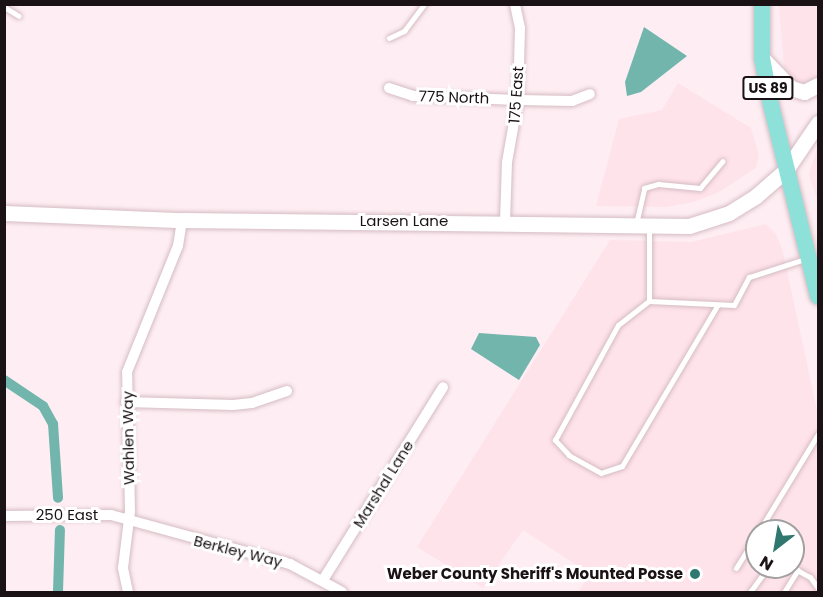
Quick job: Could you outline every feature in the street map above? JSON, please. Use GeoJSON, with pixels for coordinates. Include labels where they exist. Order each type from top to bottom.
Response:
{"type":"FeatureCollection","features":[{"type":"Feature","properties":{"kind":"main road","name":"US 89"},"geometry":{"type":"LineString","coordinates":[[760,6],[762,58],[786,170],[819,296]]}},
{"type":"Feature","properties":{"kind":"main road"},"geometry":{"type":"LineString","coordinates":[[762,58],[791,88],[804,92],[819,85]]}},
{"type":"Feature","properties":{"kind":"main road","name":"Larsen Lane"},"geometry":{"type":"LineString","coordinates":[[4,213],[182,220],[689,225],[711,220],[756,195],[786,170],[819,123]]}},
{"type":"Feature","properties":{"kind":"street","name":"175 East"},"geometry":{"type":"LineString","coordinates":[[505,222],[507,162],[518,100],[520,28],[514,4]]}},
{"type":"Feature","properties":{"kind":"street","name":"775 North"},"geometry":{"type":"LineString","coordinates":[[389,88],[413,96],[518,100],[572,101],[591,94]]}},
{"type":"Feature","properties":{"kind":"street","name":"Wahlen Way"},"geometry":{"type":"LineString","coordinates":[[128,592],[123,553],[129,521],[127,372],[178,246],[182,220]]}},
{"type":"Feature","properties":{"kind":"street","name":"Marshal Lane"},"geometry":{"type":"LineString","coordinates":[[323,580],[443,387]]}},
{"type":"Feature","properties":{"kind":"street"},"geometry":{"type":"LineString","coordinates":[[126,402],[233,405],[252,403],[286,392]]}},
{"type":"Feature","properties":{"kind":"street","name":"250 East"},"geometry":{"type":"LineString","coordinates":[[4,516],[89,514],[129,521]]}},
{"type":"Feature","properties":{"kind":"street","name":"Berkley Way"},"geometry":{"type":"LineString","coordinates":[[129,521],[290,564],[342,592]]}},
{"type":"Feature","properties":{"kind":"lane"},"geometry":{"type":"LineString","coordinates":[[389,38],[404,31],[424,4]]}},
{"type":"Feature","properties":{"kind":"lane"},"geometry":{"type":"LineString","coordinates":[[4,7],[19,16]]}},
{"type":"Feature","properties":{"kind":"lane"},"geometry":{"type":"LineString","coordinates":[[649,301],[642,226],[644,188],[658,184],[700,188],[723,161]]}},
{"type":"Feature","properties":{"kind":"lane"},"geometry":{"type":"LineString","coordinates":[[717,306],[621,466],[601,473],[569,455],[555,440],[618,325],[649,301],[734,305],[749,277],[759,271],[809,258]]}},
{"type":"Feature","properties":{"kind":"lane"},"geometry":{"type":"LineString","coordinates":[[766,519],[819,434]]}},
{"type":"Feature","properties":{"kind":"lane"},"geometry":{"type":"LineString","coordinates":[[736,568],[745,553]]}},
{"type":"Feature","properties":{"kind":"lane"},"geometry":{"type":"LineString","coordinates":[[805,576],[819,588]]}},
{"type":"Feature","properties":{"kind":"lane"},"geometry":{"type":"LineString","coordinates":[[750,592],[759,579]]}},
{"type":"Feature","properties":{"kind":"lane"},"geometry":{"type":"LineString","coordinates":[[784,592],[792,579]]}},
{"type":"Feature","properties":{"kind":"shaded area"},"geometry":{"type":"Polygon","coordinates":[[[779,5],[818,5],[818,76],[808,84],[797,83],[784,67],[779,5]]]}},
{"type":"Feature","properties":{"kind":"shaded area"},"geometry":{"type":"Polygon","coordinates":[[[644,27],[687,56],[641,92],[627,96],[625,82],[644,27]]]}},
{"type":"Feature","properties":{"kind":"shaded area"},"geometry":{"type":"Polygon","coordinates":[[[678,83],[751,128],[759,155],[756,168],[719,192],[694,202],[667,207],[596,206],[619,119],[662,110],[678,83]]]}},
{"type":"Feature","properties":{"kind":"shaded area"},"geometry":{"type":"Polygon","coordinates":[[[818,145],[818,203],[809,174],[818,145]]]}},
{"type":"Feature","properties":{"kind":"shaded area"},"geometry":{"type":"Polygon","coordinates":[[[766,224],[776,234],[783,252],[818,415],[818,592],[578,592],[590,574],[523,530],[483,588],[417,547],[610,240],[691,242],[766,224]]]}},
{"type":"Feature","properties":{"kind":"shaded area"},"geometry":{"type":"Polygon","coordinates":[[[479,333],[536,337],[540,345],[519,380],[471,349],[479,333]]]}},
{"type":"Feature","properties":{"kind":"waterway"},"geometry":{"type":"LineString","coordinates":[[4,380],[43,406],[53,424],[58,498]]}},
{"type":"Feature","properties":{"kind":"waterway"},"geometry":{"type":"LineString","coordinates":[[58,592],[60,530]]}},
{"type":"Feature","properties":{"kind":"place","name":"Weber County Sheriff's Mounted Posse"},"geometry":{"type":"Point","coordinates":[695,574]}}]}
